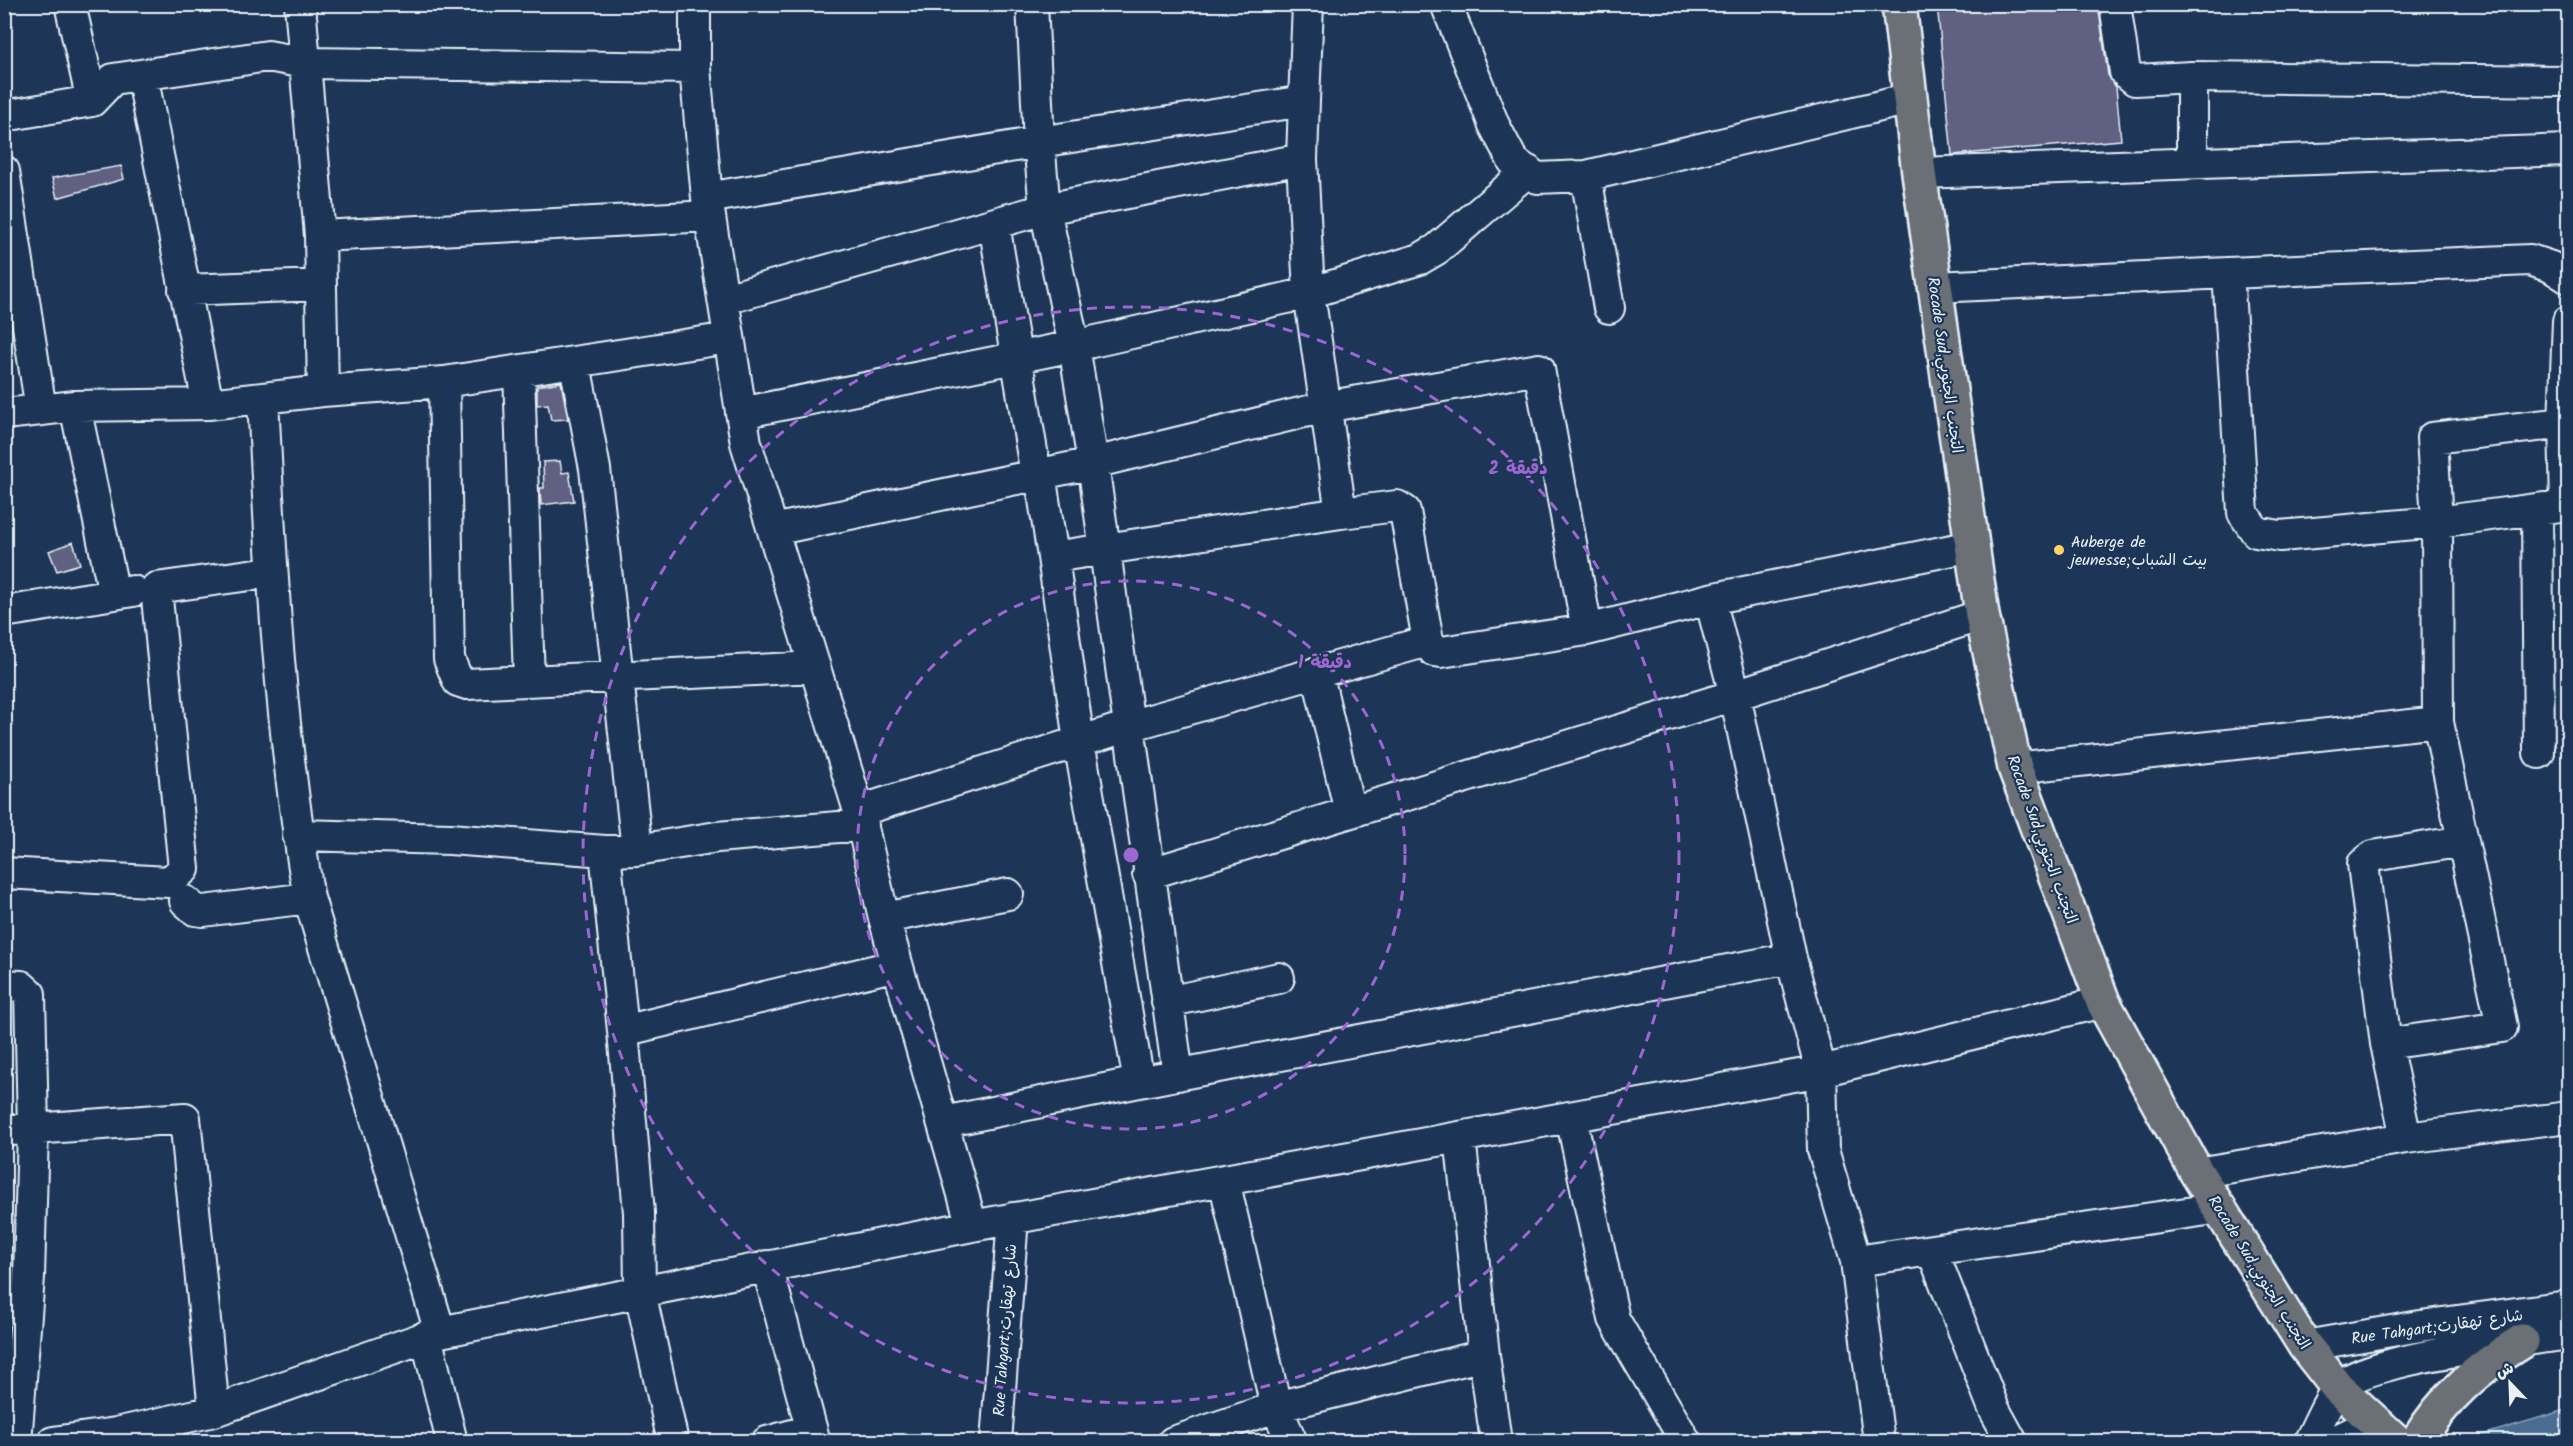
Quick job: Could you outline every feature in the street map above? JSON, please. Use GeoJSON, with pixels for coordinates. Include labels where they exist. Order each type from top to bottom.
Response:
{"type":"FeatureCollection","features":[{"type":"Feature","properties":{"kind":"main road","name":"Rocade Sud,التجنب الجنوبي"},"geometry":{"type":"LineString","coordinates":[[1899,4],[1918,173],[1982,615],[2015,768],[2103,1002],[2197,1173],[2221,1208],[2305,1346],[2338,1388],[2385,1432]]}},
{"type":"Feature","properties":{"kind":"main road"},"geometry":{"type":"LineString","coordinates":[[2417,1442],[2431,1418],[2457,1388],[2488,1362],[2522,1341]]}},
{"type":"Feature","properties":{"kind":"street"},"geometry":{"type":"LineString","coordinates":[[70,4],[92,100]]}},
{"type":"Feature","properties":{"kind":"street"},"geometry":{"type":"LineString","coordinates":[[300,4],[320,236],[323,391]]}},
{"type":"Feature","properties":{"kind":"street"},"geometry":{"type":"LineString","coordinates":[[695,4],[695,68],[709,207],[746,442],[861,818],[884,918],[972,1226]]}},
{"type":"Feature","properties":{"kind":"street"},"geometry":{"type":"LineString","coordinates":[[1032,4],[1039,142],[1046,209],[1074,346],[1093,463],[1148,874],[1178,1075]]}},
{"type":"Feature","properties":{"kind":"street"},"geometry":{"type":"LineString","coordinates":[[1308,4],[1302,159],[1309,293],[1341,513]]}},
{"type":"Feature","properties":{"kind":"street"},"geometry":{"type":"LineString","coordinates":[[1446,4],[1494,124],[1513,161],[1538,178],[1586,176],[1910,99]]}},
{"type":"Feature","properties":{"kind":"street"},"geometry":{"type":"LineString","coordinates":[[2115,4],[2125,72],[2135,80],[2192,77],[2568,81]]}},
{"type":"Feature","properties":{"kind":"street"},"geometry":{"type":"LineString","coordinates":[[4,116],[92,100],[113,79],[268,56],[305,63],[695,68]]}},
{"type":"Feature","properties":{"kind":"street"},"geometry":{"type":"LineString","coordinates":[[142,75],[208,404]]}},
{"type":"Feature","properties":{"kind":"street"},"geometry":{"type":"LineString","coordinates":[[2192,77],[2192,163]]}},
{"type":"Feature","properties":{"kind":"street"},"geometry":{"type":"LineString","coordinates":[[320,236],[709,207],[1039,142],[1304,101]]}},
{"type":"Feature","properties":{"kind":"street"},"geometry":{"type":"LineString","coordinates":[[1918,173],[2568,150]]}},
{"type":"Feature","properties":{"kind":"street"},"geometry":{"type":"LineString","coordinates":[[725,299],[1046,209],[1302,159]]}},
{"type":"Feature","properties":{"kind":"street"},"geometry":{"type":"LineString","coordinates":[[4,171],[7,219],[41,410]]}},
{"type":"Feature","properties":{"kind":"street"},"geometry":{"type":"LineString","coordinates":[[741,413],[1015,356],[1074,346],[1309,293],[1420,259],[1437,249],[1528,171]]}},
{"type":"Feature","properties":{"kind":"street"},"geometry":{"type":"LineString","coordinates":[[1586,176],[1610,308]]}},
{"type":"Feature","properties":{"kind":"street"},"geometry":{"type":"LineString","coordinates":[[994,224],[1015,356],[1053,557],[1079,742],[1139,1082]]}},
{"type":"Feature","properties":{"kind":"street"},"geometry":{"type":"LineString","coordinates":[[1935,287],[2530,260],[2551,267],[2568,278]]}},
{"type":"Feature","properties":{"kind":"street"},"geometry":{"type":"LineString","coordinates":[[2228,273],[2243,513],[2256,532],[2280,536],[2437,522],[2567,505],[2564,423],[2568,321]]}},
{"type":"Feature","properties":{"kind":"street"},"geometry":{"type":"LineString","coordinates":[[184,290],[320,285]]}},
{"type":"Feature","properties":{"kind":"street"},"geometry":{"type":"LineString","coordinates":[[4,414],[75,406],[208,404],[323,391],[444,382],[575,364],[729,338]]}},
{"type":"Feature","properties":{"kind":"street"},"geometry":{"type":"LineString","coordinates":[[575,364],[595,469],[637,850]]}},
{"type":"Feature","properties":{"kind":"street"},"geometry":{"type":"LineString","coordinates":[[773,530],[1093,463],[1325,407],[1539,369],[1587,630]]}},
{"type":"Feature","properties":{"kind":"street"},"geometry":{"type":"LineString","coordinates":[[519,371],[529,681]]}},
{"type":"Feature","properties":{"kind":"street"},"geometry":{"type":"LineString","coordinates":[[444,382],[449,659],[458,681],[467,684],[814,667]]}},
{"type":"Feature","properties":{"kind":"street"},"geometry":{"type":"LineString","coordinates":[[263,398],[278,664],[298,835],[309,898],[433,1334],[452,1442]]}},
{"type":"Feature","properties":{"kind":"street"},"geometry":{"type":"LineString","coordinates":[[75,406],[114,594]]}},
{"type":"Feature","properties":{"kind":"street"},"geometry":{"type":"LineString","coordinates":[[2386,1044],[2502,1027],[2438,722],[2437,522],[2432,438],[2564,423]]}},
{"type":"Feature","properties":{"kind":"street"},"geometry":{"type":"LineString","coordinates":[[1053,557],[1397,506],[1405,511],[1428,641],[1434,651],[1441,652],[1587,630],[1710,598],[1972,546]]}},
{"type":"Feature","properties":{"kind":"street"},"geometry":{"type":"LineString","coordinates":[[2537,509],[2539,753]]}},
{"type":"Feature","properties":{"kind":"street"},"geometry":{"type":"LineString","coordinates":[[4,612],[272,572]]}},
{"type":"Feature","properties":{"kind":"street"},"geometry":{"type":"LineString","coordinates":[[4,873],[169,882],[184,869],[156,588]]}},
{"type":"Feature","properties":{"kind":"street"},"geometry":{"type":"LineString","coordinates":[[1710,598],[1736,695],[1791,958],[1821,1071],[1823,1149],[1856,1261],[1879,1442]]}},
{"type":"Feature","properties":{"kind":"street"},"geometry":{"type":"LineString","coordinates":[[1148,874],[1736,695],[1982,615]]}},
{"type":"Feature","properties":{"kind":"street"},"geometry":{"type":"LineString","coordinates":[[298,835],[450,839],[605,851],[637,850],[861,818],[1129,726],[1428,641]]}},
{"type":"Feature","properties":{"kind":"street"},"geometry":{"type":"LineString","coordinates":[[1317,672],[1350,812]]}},
{"type":"Feature","properties":{"kind":"street"},"geometry":{"type":"LineString","coordinates":[[2015,768],[2438,722]]}},
{"type":"Feature","properties":{"kind":"street"},"geometry":{"type":"LineString","coordinates":[[2406,1138],[2386,1044],[2363,864],[2373,856],[2463,841]]}},
{"type":"Feature","properties":{"kind":"street"},"geometry":{"type":"LineString","coordinates":[[605,851],[639,1213],[640,1292],[673,1442]]}},
{"type":"Feature","properties":{"kind":"street"},"geometry":{"type":"LineString","coordinates":[[884,918],[1008,894]]}},
{"type":"Feature","properties":{"kind":"street"},"geometry":{"type":"LineString","coordinates":[[185,901],[195,910],[203,912],[309,898]]}},
{"type":"Feature","properties":{"kind":"street"},"geometry":{"type":"LineString","coordinates":[[944,1122],[1139,1082],[1791,958]]}},
{"type":"Feature","properties":{"kind":"street"},"geometry":{"type":"LineString","coordinates":[[623,1031],[897,965]]}},
{"type":"Feature","properties":{"kind":"street"},"geometry":{"type":"LineString","coordinates":[[1167,1002],[1279,978]]}},
{"type":"Feature","properties":{"kind":"street"},"geometry":{"type":"LineString","coordinates":[[4,985],[21,986],[30,994],[19,1130],[16,1442]]}},
{"type":"Feature","properties":{"kind":"street"},"geometry":{"type":"LineString","coordinates":[[53,1442],[111,1437],[214,1411],[433,1334],[1012,1218],[1821,1071],[2103,1002]]}},
{"type":"Feature","properties":{"kind":"street"},"geometry":{"type":"LineString","coordinates":[[1571,1117],[1614,1319],[1686,1442]]}},
{"type":"Feature","properties":{"kind":"street"},"geometry":{"type":"LineString","coordinates":[[2197,1173],[2406,1138],[2568,1117]]}},
{"type":"Feature","properties":{"kind":"street"},"geometry":{"type":"LineString","coordinates":[[19,1130],[185,1118],[214,1411]]}},
{"type":"Feature","properties":{"kind":"street"},"geometry":{"type":"LineString","coordinates":[[1460,1137],[1496,1442]]}},
{"type":"Feature","properties":{"kind":"street"},"geometry":{"type":"LineString","coordinates":[[1224,1180],[1276,1407],[1292,1442]]}},
{"type":"Feature","properties":{"kind":"street"},"geometry":{"type":"LineString","coordinates":[[1856,1261],[2221,1208]]}},
{"type":"Feature","properties":{"kind":"street","name":"Rue Tahgart;شارع تهقارت"},"geometry":{"type":"LineString","coordinates":[[996,1442],[1012,1218]]}},
{"type":"Feature","properties":{"kind":"street"},"geometry":{"type":"LineString","coordinates":[[1932,1250],[1994,1409],[2012,1442]]}},
{"type":"Feature","properties":{"kind":"street"},"geometry":{"type":"LineString","coordinates":[[767,1266],[813,1436],[767,1442]]}},
{"type":"Feature","properties":{"kind":"street","name":"Rue Tahgart;شارع تهقارت"},"geometry":{"type":"LineString","coordinates":[[2305,1346],[2420,1326],[2568,1306]]}},
{"type":"Feature","properties":{"kind":"street","name":"Rue Tahgart;شارع تهقارت"},"geometry":{"type":"LineString","coordinates":[[2338,1388],[2362,1374],[2398,1363],[2568,1334]]}},
{"type":"Feature","properties":{"kind":"street"},"geometry":{"type":"LineString","coordinates":[[1180,1440],[1276,1407],[1484,1355]]}},
{"type":"Feature","properties":{"kind":"street"},"geometry":{"type":"LineString","coordinates":[[2309,1442],[2338,1388]]}},
{"type":"Feature","properties":{"kind":"street"},"geometry":{"type":"LineString","coordinates":[[2332,1442],[2385,1432]]}},
{"type":"Feature","properties":{"kind":"water"},"geometry":{"type":"Polygon","coordinates":[[[2568,1409],[2568,1441],[2469,1441],[2479,1436],[2568,1409]]]}},
{"type":"Feature","properties":{"kind":"building"},"geometry":{"type":"Polygon","coordinates":[[[1937,4],[2098,4],[2108,75],[2116,87],[2121,140],[1952,155],[1937,4]]]}},
{"type":"Feature","properties":{"kind":"building"},"geometry":{"type":"Polygon","coordinates":[[[121,166],[124,179],[57,198],[52,178],[121,166]]]}},
{"type":"Feature","properties":{"kind":"building"},"geometry":{"type":"Polygon","coordinates":[[[561,382],[568,419],[551,420],[548,404],[537,405],[537,386],[561,382]]]}},
{"type":"Feature","properties":{"kind":"building"},"geometry":{"type":"Polygon","coordinates":[[[560,461],[562,473],[569,472],[574,501],[541,505],[540,488],[544,488],[543,462],[560,461]]]}},
{"type":"Feature","properties":{"kind":"building"},"geometry":{"type":"Polygon","coordinates":[[[73,542],[80,564],[57,571],[49,551],[73,542]]]}},
{"type":"Feature","properties":{"kind":"place","name":"Auberge de jeunesse;بيت الشباب"},"geometry":{"type":"Point","coordinates":[2059,550]}}]}
